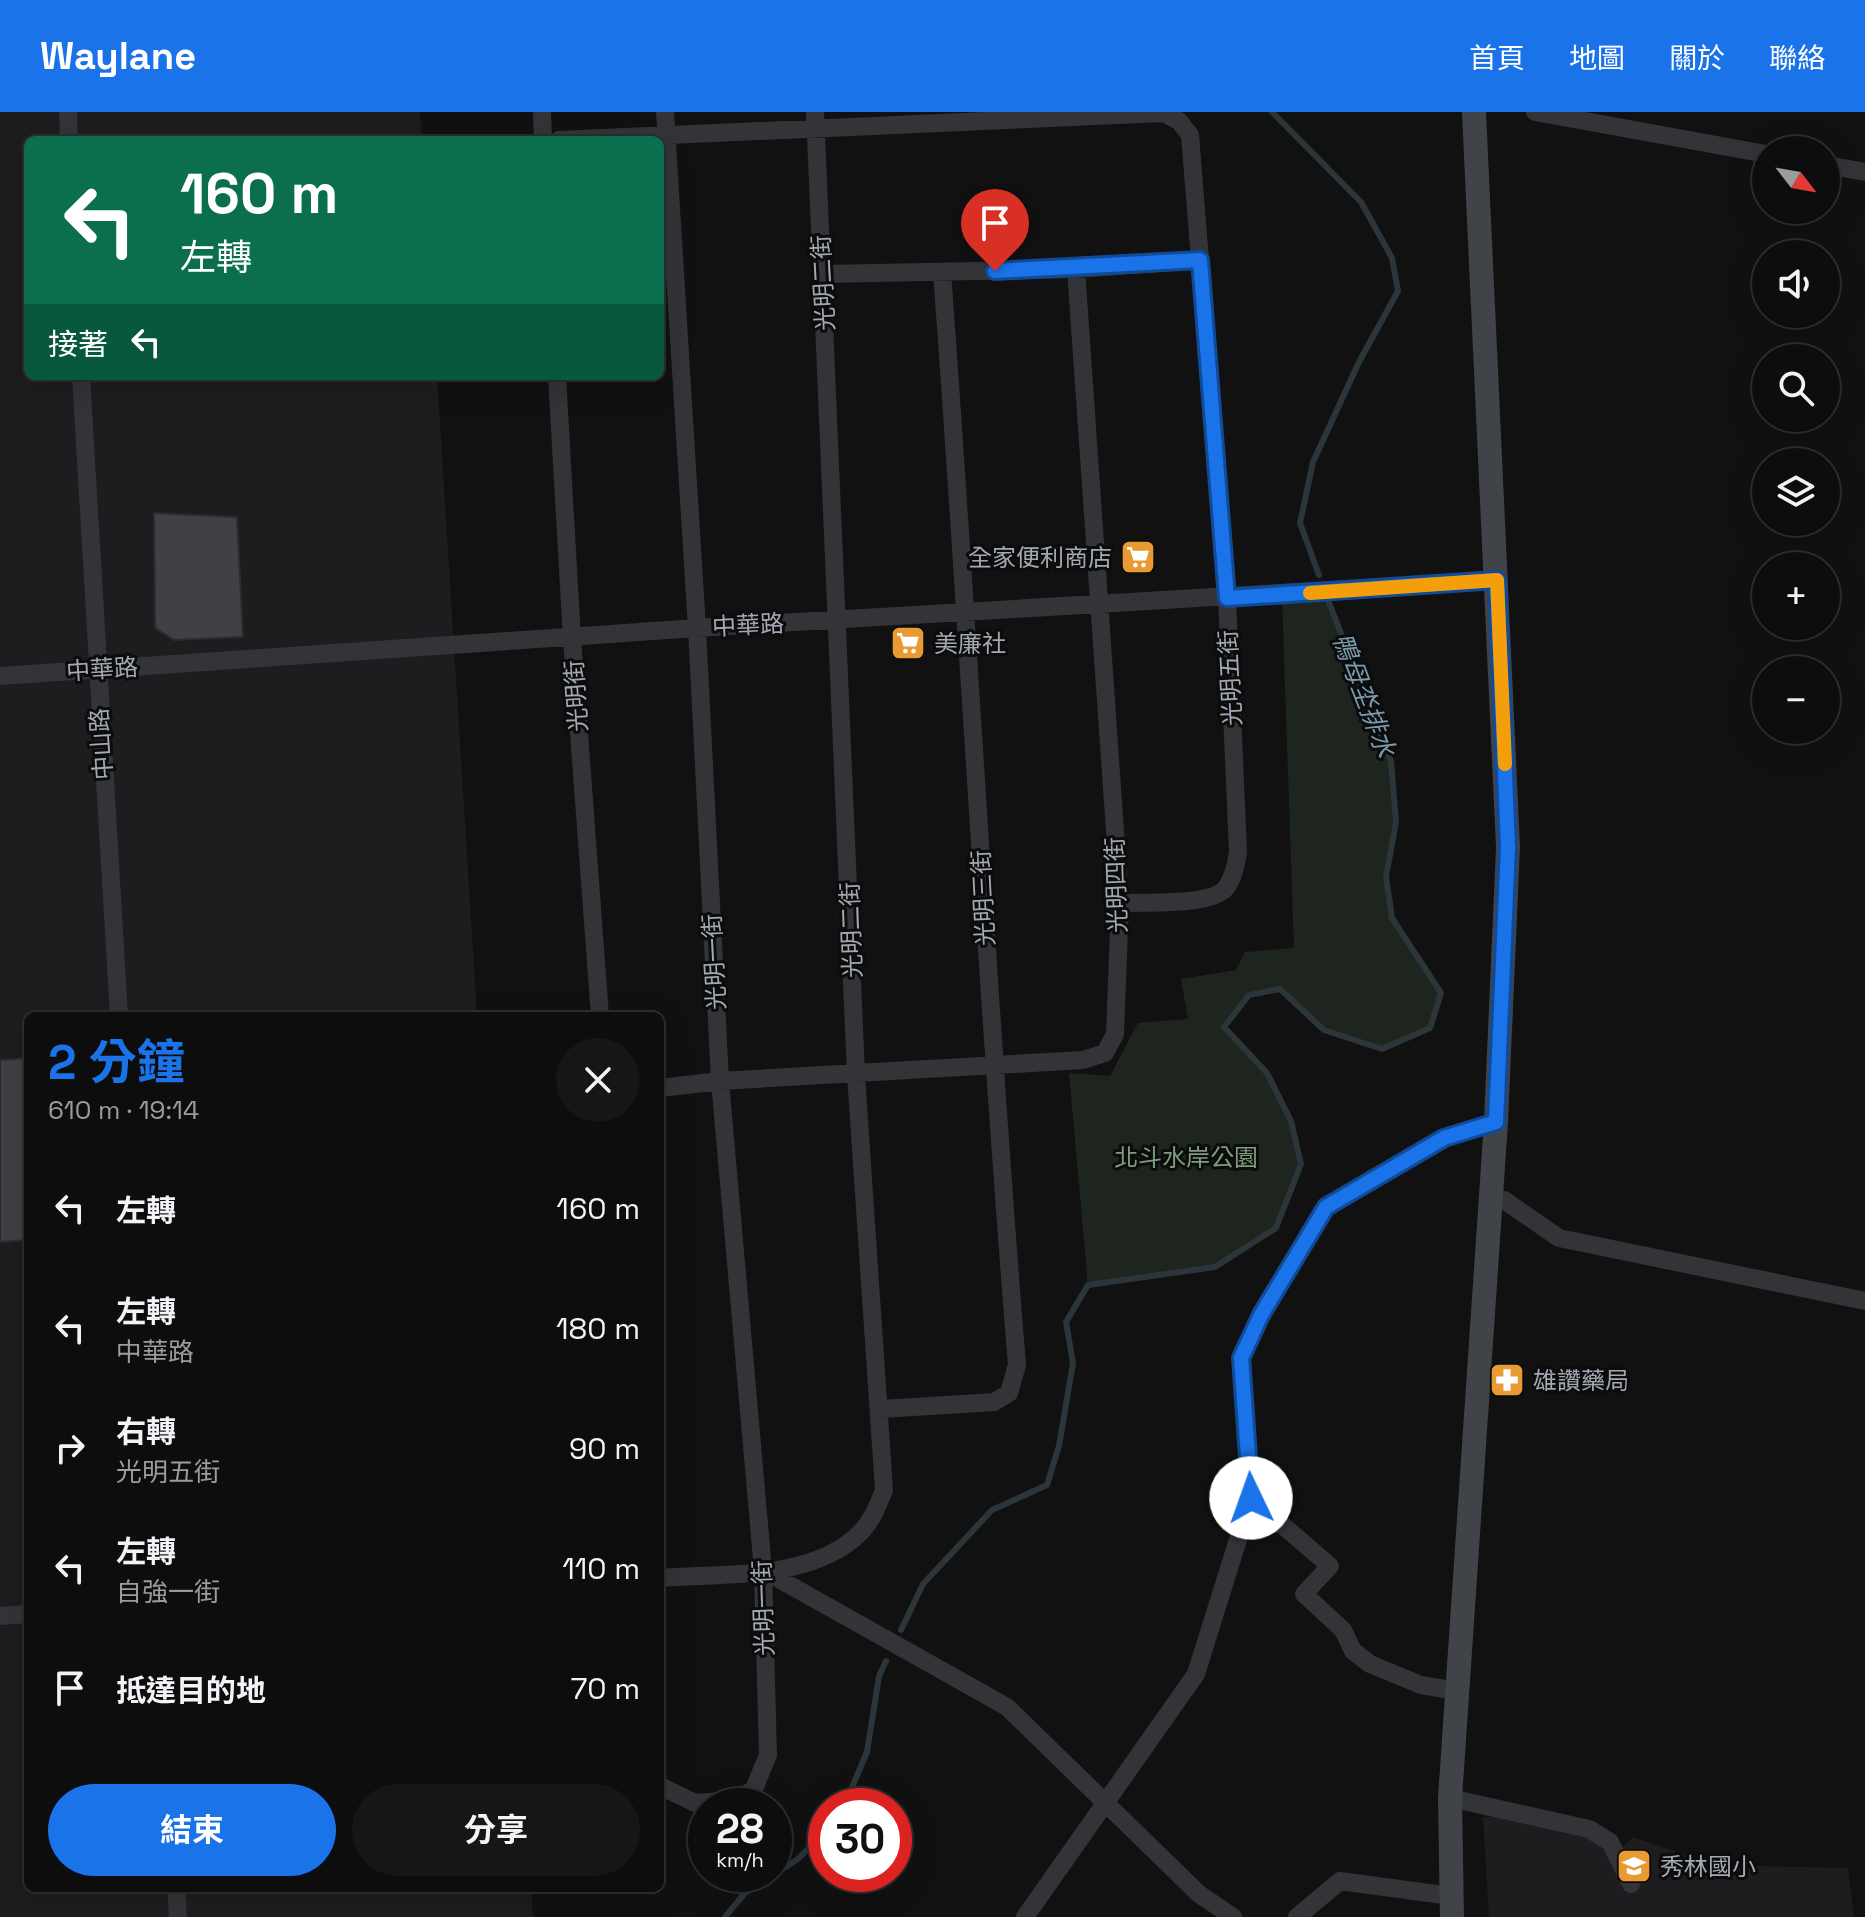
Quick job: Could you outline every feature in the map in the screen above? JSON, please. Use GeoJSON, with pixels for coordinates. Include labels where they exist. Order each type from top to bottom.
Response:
{"type":"FeatureCollection","features":[{"type":"Feature","properties":{"kind":"main road"},"geometry":{"type":"LineString","coordinates":[[1452,1907],[1450,1798],[1496,1122],[1508,847],[1474,112]]}},
{"type":"Feature","properties":{"kind":"street"},"geometry":{"type":"LineString","coordinates":[[68,112],[69,136]]}},
{"type":"Feature","properties":{"kind":"street"},"geometry":{"type":"LineString","coordinates":[[542,112],[543,136]]}},
{"type":"Feature","properties":{"kind":"street","name":"光明一街"},"geometry":{"type":"LineString","coordinates":[[664,1788],[695,1803],[738,1800],[754,1789],[768,1755],[763,1570],[720,1081],[697,628],[665,112]]}},
{"type":"Feature","properties":{"kind":"street"},"geometry":{"type":"LineString","coordinates":[[1535,112],[1752,151]]}},
{"type":"Feature","properties":{"kind":"street","name":"光明五街"},"geometry":{"type":"LineString","coordinates":[[816,120],[1164,113],[1179,121],[1190,135],[1194,153],[1227,598],[1238,852],[1235,870],[1225,890],[1208,899],[1120,903]]}},
{"type":"Feature","properties":{"kind":"street"},"geometry":{"type":"LineString","coordinates":[[645,136],[816,120]]}},
{"type":"Feature","properties":{"kind":"street","name":"光明二街"},"geometry":{"type":"LineString","coordinates":[[664,1578],[794,1566],[831,1553],[860,1533],[884,1490],[881,1409],[856,1075],[816,120]]}},
{"type":"Feature","properties":{"kind":"street"},"geometry":{"type":"LineString","coordinates":[[1840,168],[1865,172]]}},
{"type":"Feature","properties":{"kind":"street"},"geometry":{"type":"LineString","coordinates":[[823,274],[1076,269],[1200,260]]}},
{"type":"Feature","properties":{"kind":"street","name":"光明四街"},"geometry":{"type":"LineString","coordinates":[[664,1088],[720,1081],[1083,1060],[1105,1053],[1115,1034],[1120,903],[1076,269]]}},
{"type":"Feature","properties":{"kind":"street","name":"光明三街"},"geometry":{"type":"LineString","coordinates":[[881,1409],[994,1402],[1009,1393],[1017,1365],[993,1066],[967,613],[942,272]]}},
{"type":"Feature","properties":{"kind":"street","name":"中山路"},"geometry":{"type":"LineString","coordinates":[[81,380],[96,670],[119,1012]]}},
{"type":"Feature","properties":{"kind":"street","name":"光明街"},"geometry":{"type":"LineString","coordinates":[[557,380],[572,639],[600,1012]]}},
{"type":"Feature","properties":{"kind":"street","name":"中華路"},"geometry":{"type":"LineString","coordinates":[[0,676],[697,628],[1497,580]]}},
{"type":"Feature","properties":{"kind":"street"},"geometry":{"type":"LineString","coordinates":[[1025,1917],[1196,1674],[1251,1498],[1241,1358],[1261,1315],[1326,1207],[1444,1138],[1496,1122]]}},
{"type":"Feature","properties":{"kind":"street"},"geometry":{"type":"LineString","coordinates":[[1490,1199],[1504,1200],[1559,1238],[1865,1301]]}},
{"type":"Feature","properties":{"kind":"street"},"geometry":{"type":"LineString","coordinates":[[1251,1498],[1330,1566],[1304,1594],[1343,1630],[1353,1651],[1370,1664],[1421,1685],[1457,1691]]}},
{"type":"Feature","properties":{"kind":"street"},"geometry":{"type":"LineString","coordinates":[[763,1570],[1007,1707],[1199,1894],[1233,1917]]}},
{"type":"Feature","properties":{"kind":"street"},"geometry":{"type":"LineString","coordinates":[[0,1616],[24,1614]]}},
{"type":"Feature","properties":{"kind":"street"},"geometry":{"type":"LineString","coordinates":[[1450,1798],[1589,1829],[1610,1842],[1631,1884]]}},
{"type":"Feature","properties":{"kind":"street"},"geometry":{"type":"LineString","coordinates":[[1297,1917],[1340,1881],[1452,1907]]}},
{"type":"Feature","properties":{"kind":"street"},"geometry":{"type":"LineString","coordinates":[[176,1892],[178,1917]]}},
{"type":"Feature","properties":{"kind":"shaded area"},"geometry":{"type":"Polygon","coordinates":[[[0,112],[420,112],[422,136],[24,136],[24,380],[437,380],[477,1012],[24,1012],[24,1892],[531,1892],[533,1917],[0,1917],[0,112]]]}},
{"type":"Feature","properties":{"kind":"shaded area","name":"秀林國小"},"geometry":{"type":"Polygon","coordinates":[[[1483,1817],[1575,1817],[1622,1848],[1633,1837],[1716,1865],[1848,1868],[1854,1917],[1489,1917],[1483,1817]]]}},
{"type":"Feature","properties":{"kind":"green space","name":"北斗水岸公園"},"geometry":{"type":"Polygon","coordinates":[[[1326,594],[1391,761],[1396,819],[1387,879],[1392,918],[1441,993],[1430,1028],[1381,1047],[1324,1030],[1280,989],[1249,995],[1224,1027],[1267,1073],[1293,1131],[1301,1164],[1276,1228],[1215,1267],[1088,1285],[1069,1073],[1110,1076],[1138,1023],[1188,1019],[1181,979],[1236,970],[1245,952],[1294,948],[1282,598],[1326,594]]]}},
{"type":"Feature","properties":{"kind":"building"},"geometry":{"type":"Polygon","coordinates":[[[154,513],[237,517],[243,637],[174,640],[155,628],[154,513]]]}},
{"type":"Feature","properties":{"kind":"building"},"geometry":{"type":"Polygon","coordinates":[[[24,1058],[24,1240],[0,1242],[0,1060],[24,1058]]]}},
{"type":"Feature","properties":{"kind":"waterway","name":"鴨母坔排水"},"geometry":{"type":"LineString","coordinates":[[1272,112],[1361,202],[1392,258],[1398,291],[1359,362],[1313,462],[1300,523],[1319,575]]}},
{"type":"Feature","properties":{"kind":"waterway","name":"鴨母坔排水"},"geometry":{"type":"LineString","coordinates":[[901,1630],[923,1584],[992,1510],[1047,1485],[1059,1446],[1073,1363],[1066,1322],[1088,1285],[1215,1267],[1276,1228],[1301,1164],[1291,1121],[1267,1073],[1224,1027],[1249,995],[1280,989],[1324,1030],[1382,1049],[1430,1028],[1441,993],[1392,918],[1386,877],[1396,822],[1391,761],[1326,595]]}},
{"type":"Feature","properties":{"kind":"waterway","name":"鴨母坔排水"},"geometry":{"type":"LineString","coordinates":[[852,1788],[867,1752],[879,1676],[886,1661]]}},
{"type":"Feature","properties":{"kind":"waterway","name":"鴨母坔排水"},"geometry":{"type":"LineString","coordinates":[[725,1917],[745,1893],[798,1859],[808,1849]]}},
{"type":"Feature","properties":{"kind":"slow traffic"},"geometry":{"type":"LineString","coordinates":[[1310,593],[1497,580],[1505,764]]}},
{"type":"Feature","properties":{"kind":"place","name":"全家便利商店"},"geometry":{"type":"Point","coordinates":[1138,557]}},
{"type":"Feature","properties":{"kind":"place","name":"美廉社"},"geometry":{"type":"Point","coordinates":[908,643]}},
{"type":"Feature","properties":{"kind":"place","name":"雄讚藥局"},"geometry":{"type":"Point","coordinates":[1507,1380]}},
{"type":"Feature","properties":{"kind":"place","name":"秀林國小"},"geometry":{"type":"Point","coordinates":[1634,1866]}},
{"type":"Feature","properties":{"kind":"route"},"geometry":{"type":"LineString","coordinates":[[995,271],[1200,260],[1227,598],[1497,580],[1508,847],[1496,1122],[1444,1138],[1326,1207],[1261,1315],[1241,1358],[1251,1498]]}}]}
